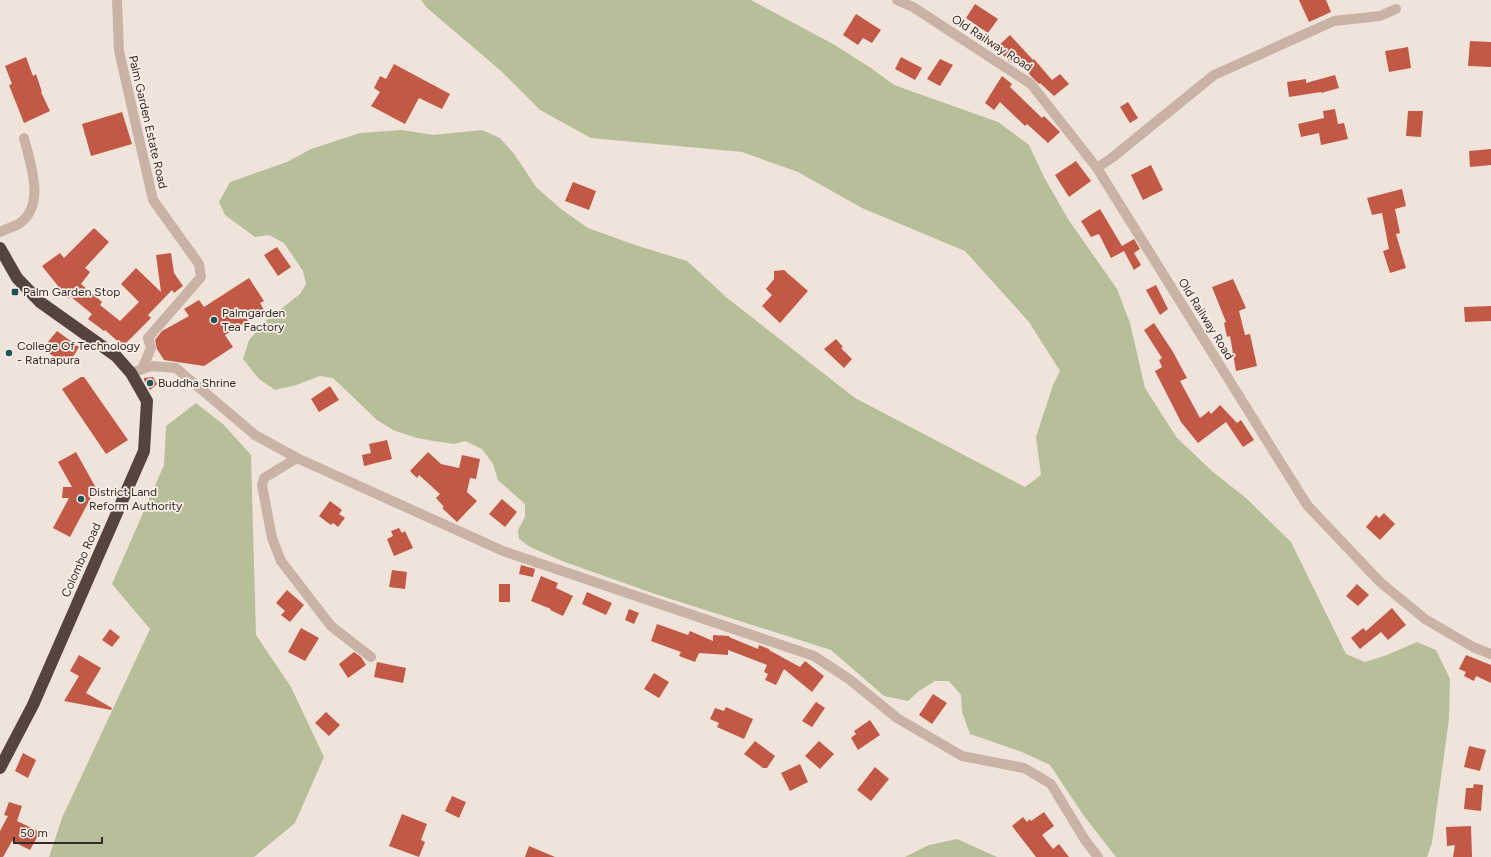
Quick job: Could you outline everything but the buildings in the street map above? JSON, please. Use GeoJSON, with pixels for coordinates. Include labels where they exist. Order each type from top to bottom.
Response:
{"type":"FeatureCollection","features":[{"type":"Feature","properties":{"kind":"highway","name":"Colombo Road"},"geometry":{"type":"LineString","coordinates":[[0,248],[17,278],[40,302],[137,371],[147,401],[144,451],[33,705],[0,768]]}},
{"type":"Feature","properties":{"kind":"street","name":"Palm Garden Estate Road"},"geometry":{"type":"LineString","coordinates":[[116,0],[119,51],[153,200],[199,264],[201,277],[148,338],[151,348],[137,371]]}},
{"type":"Feature","properties":{"kind":"street","name":"Old Railway Road"},"geometry":{"type":"LineString","coordinates":[[897,0],[914,4],[1031,84],[1097,168],[1307,505],[1380,582],[1426,619],[1473,647],[1491,654]]}},
{"type":"Feature","properties":{"kind":"street"},"geometry":{"type":"LineString","coordinates":[[1097,168],[1214,75],[1334,21],[1380,16],[1396,9]]}},
{"type":"Feature","properties":{"kind":"street"},"geometry":{"type":"LineString","coordinates":[[0,232],[21,222],[32,208],[34,200],[34,180],[24,138]]}},
{"type":"Feature","properties":{"kind":"street"},"geometry":{"type":"LineString","coordinates":[[137,371],[151,366],[176,368],[255,435],[297,458],[503,551],[814,656],[849,679],[897,718],[962,756],[1024,768],[1051,784],[1085,840],[1098,857]]}},
{"type":"Feature","properties":{"kind":"street"},"geometry":{"type":"LineString","coordinates":[[297,458],[264,478],[262,486],[272,538],[280,561],[331,626],[371,657]]}},
{"type":"Feature","properties":{"kind":"green space"},"geometry":{"type":"Polygon","coordinates":[[[421,0],[751,0],[833,44],[871,68],[894,85],[998,122],[1029,145],[1044,177],[1068,219],[1117,289],[1130,323],[1145,388],[1177,438],[1213,472],[1246,498],[1291,542],[1346,654],[1365,662],[1387,655],[1417,642],[1436,650],[1450,679],[1449,719],[1432,843],[1427,857],[1116,857],[1084,816],[1050,765],[1022,752],[970,734],[962,712],[961,695],[949,681],[935,681],[919,691],[908,701],[884,696],[831,650],[655,594],[562,561],[530,547],[519,539],[518,530],[525,517],[525,504],[498,480],[493,464],[482,449],[465,441],[454,444],[434,441],[417,438],[393,430],[377,420],[333,378],[320,376],[296,385],[275,390],[259,379],[243,359],[249,340],[267,320],[300,294],[306,284],[303,271],[284,243],[269,235],[255,237],[225,215],[219,202],[230,182],[287,162],[311,149],[360,133],[402,130],[434,135],[482,130],[500,138],[515,155],[536,187],[561,209],[588,228],[635,245],[687,261],[726,297],[855,398],[1025,487],[1041,475],[1036,437],[1053,385],[1060,371],[1029,322],[965,251],[862,208],[798,172],[742,152],[591,138],[540,110],[501,71],[426,7],[421,0]]]}},
{"type":"Feature","properties":{"kind":"green space"},"geometry":{"type":"Polygon","coordinates":[[[196,403],[224,425],[251,455],[256,635],[291,687],[324,757],[295,823],[254,857],[49,857],[62,818],[150,629],[112,584],[164,465],[166,426],[196,403]]]}},
{"type":"Feature","properties":{"kind":"green space"},"geometry":{"type":"Polygon","coordinates":[[[957,839],[997,857],[905,857],[929,845],[957,839]]]}},
{"type":"Feature","properties":{"kind":"place","name":"Palm Garden Stop"},"geometry":{"type":"Point","coordinates":[15,292]}},
{"type":"Feature","properties":{"kind":"place","name":"Palmgarden Tea Factory"},"geometry":{"type":"Point","coordinates":[214,320]}},
{"type":"Feature","properties":{"kind":"place","name":"College Of Technology - Ratnapura"},"geometry":{"type":"Point","coordinates":[9,353]}},
{"type":"Feature","properties":{"kind":"place","name":"Buddha Shrine"},"geometry":{"type":"Point","coordinates":[150,383]}},
{"type":"Feature","properties":{"kind":"place","name":"District Land Reform Authority"},"geometry":{"type":"Point","coordinates":[81,499]}}]}
